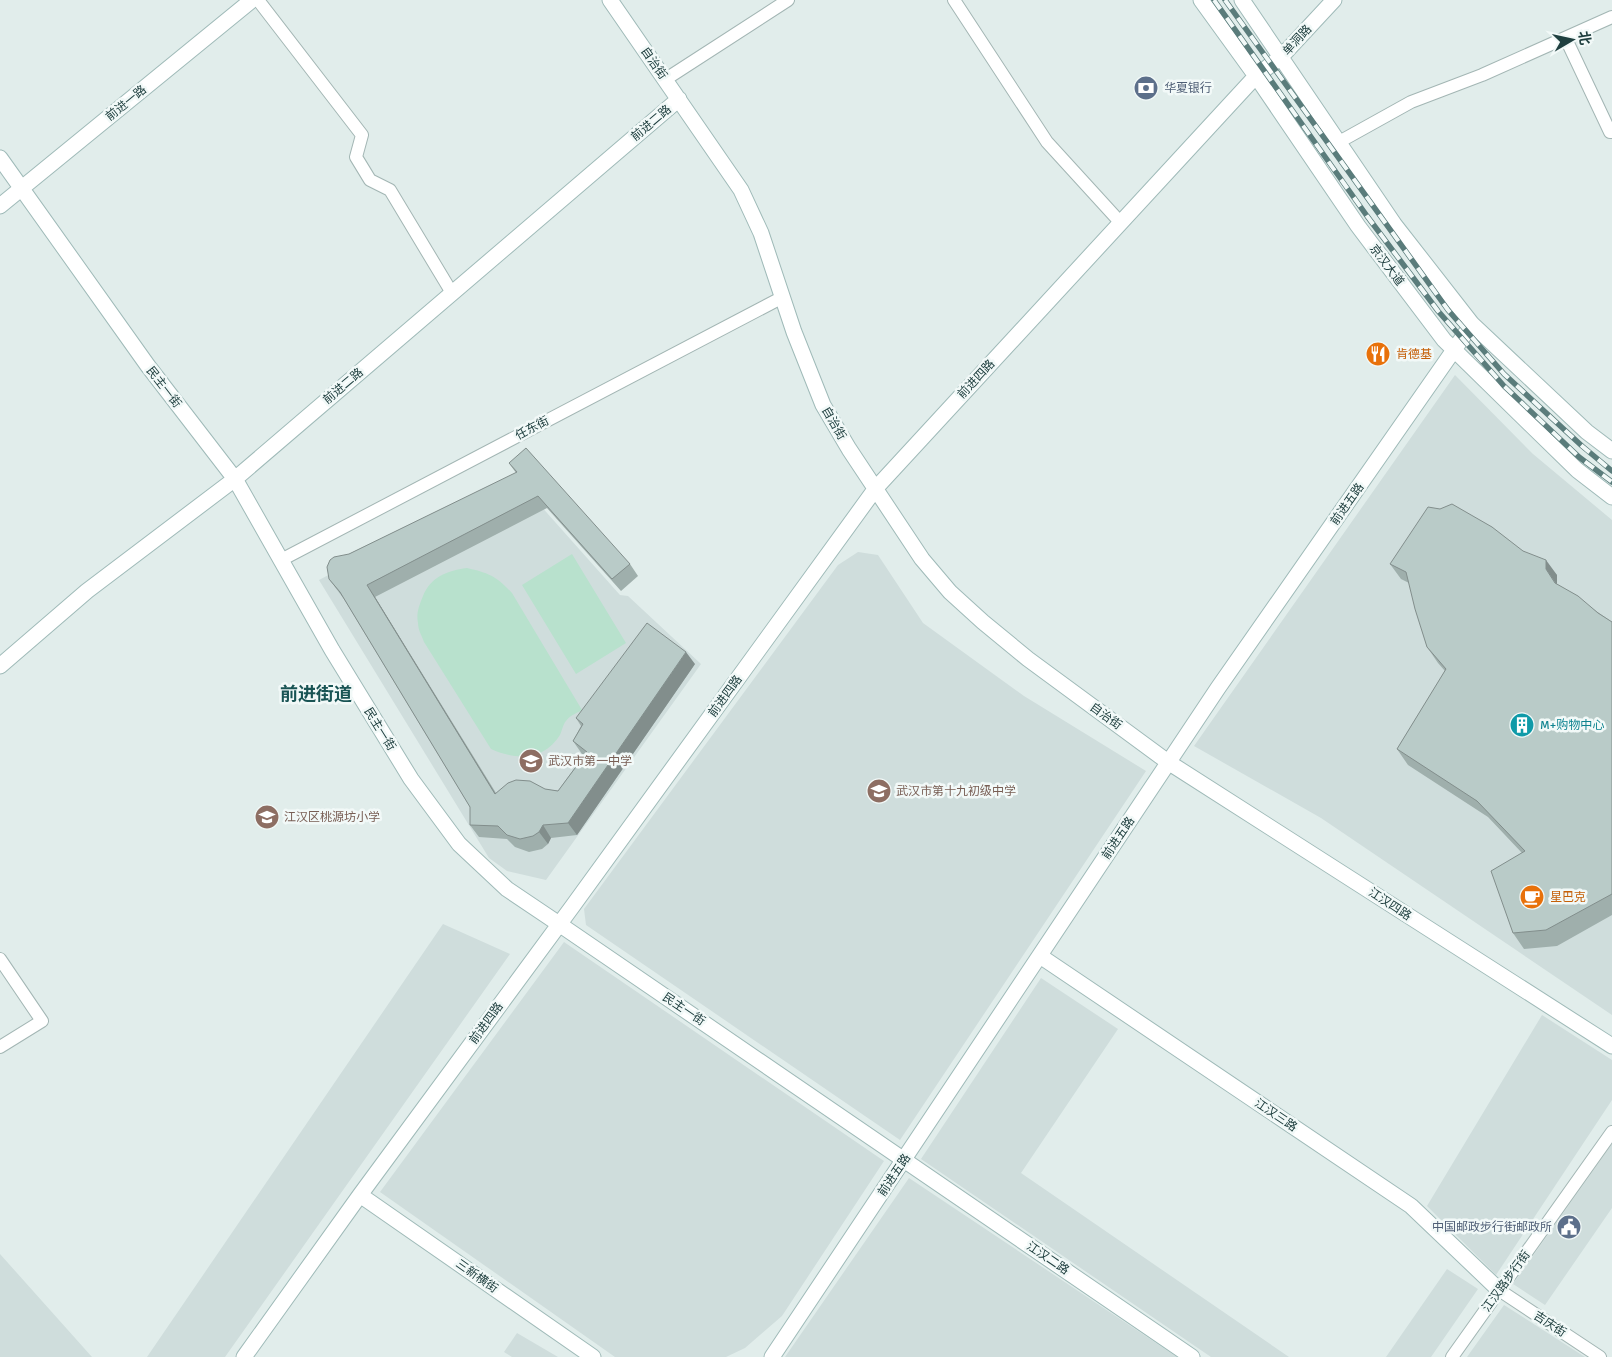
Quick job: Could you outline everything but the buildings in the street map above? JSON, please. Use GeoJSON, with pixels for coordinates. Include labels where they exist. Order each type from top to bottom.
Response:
{"type":"FeatureCollection","features":[{"type":"Feature","properties":{"kind":"street","name":"前进一路"},"geometry":{"type":"LineString","coordinates":[[0,206],[252,0]]}},
{"type":"Feature","properties":{"kind":"street"},"geometry":{"type":"LineString","coordinates":[[258,0],[362,135],[356,157],[370,180],[390,190],[452,293]]}},
{"type":"Feature","properties":{"kind":"street","name":"自治街"},"geometry":{"type":"LineString","coordinates":[[610,0],[741,190],[762,233],[794,332],[823,405],[849,450],[922,558],[950,592],[983,622],[1028,659],[1168,762]]}},
{"type":"Feature","properties":{"kind":"street"},"geometry":{"type":"LineString","coordinates":[[666,79],[788,0]]}},
{"type":"Feature","properties":{"kind":"street"},"geometry":{"type":"LineString","coordinates":[[954,0],[1047,142],[1120,222]]}},
{"type":"Feature","properties":{"kind":"street","name":"京汉大道"},"geometry":{"type":"LineString","coordinates":[[1201,0],[1256,76],[1358,226],[1438,333],[1577,470],[1612,497]]}},
{"type":"Feature","properties":{"kind":"street"},"geometry":{"type":"LineString","coordinates":[[1242,0],[1394,224],[1472,324],[1587,432],[1612,451]]}},
{"type":"Feature","properties":{"kind":"street","name":"单洞路"},"geometry":{"type":"LineString","coordinates":[[1256,76],[1281,57],[1334,0]]}},
{"type":"Feature","properties":{"kind":"street"},"geometry":{"type":"LineString","coordinates":[[1339,142],[1411,102],[1482,75],[1612,17]]}},
{"type":"Feature","properties":{"kind":"street"},"geometry":{"type":"LineString","coordinates":[[1566,39],[1610,132],[1612,132]]}},
{"type":"Feature","properties":{"kind":"street","name":"前进四路"},"geometry":{"type":"LineString","coordinates":[[244,1357],[876,488],[1256,76]]}},
{"type":"Feature","properties":{"kind":"street","name":"前进二路"},"geometry":{"type":"LineString","coordinates":[[0,666],[87,591],[234,479],[680,99]]}},
{"type":"Feature","properties":{"kind":"street","name":"民主一街"},"geometry":{"type":"LineString","coordinates":[[0,158],[148,366],[234,479],[332,650],[411,779],[459,844],[507,889],[904,1159]]}},
{"type":"Feature","properties":{"kind":"street","name":"任东街"},"geometry":{"type":"LineString","coordinates":[[281,560],[783,297]]}},
{"type":"Feature","properties":{"kind":"street","name":"前进五路"},"geometry":{"type":"LineString","coordinates":[[772,1357],[1218,688],[1472,324]]}},
{"type":"Feature","properties":{"kind":"street","name":"江汉四路"},"geometry":{"type":"LineString","coordinates":[[1168,762],[1612,1046]]}},
{"type":"Feature","properties":{"kind":"street","name":"江汉三路"},"geometry":{"type":"LineString","coordinates":[[1040,956],[1412,1206],[1499,1290]]}},
{"type":"Feature","properties":{"kind":"street"},"geometry":{"type":"LineString","coordinates":[[0,960],[42,1021],[0,1047]]}},
{"type":"Feature","properties":{"kind":"street","name":"江汉路步行街"},"geometry":{"type":"LineString","coordinates":[[1452,1357],[1612,1132]]}},
{"type":"Feature","properties":{"kind":"street","name":"江汉二路"},"geometry":{"type":"LineString","coordinates":[[904,1159],[1192,1357]]}},
{"type":"Feature","properties":{"kind":"street","name":"三新横街"},"geometry":{"type":"LineString","coordinates":[[360,1195],[594,1357]]}},
{"type":"Feature","properties":{"kind":"street","name":"吉庆街"},"geometry":{"type":"LineString","coordinates":[[1499,1290],[1600,1357]]}},
{"type":"Feature","properties":{"kind":"shaded area"},"geometry":{"type":"Polygon","coordinates":[[[1455,375],[1533,454],[1612,520],[1612,1015],[1321,818],[1194,746],[1455,375]]]}},
{"type":"Feature","properties":{"kind":"shaded area","name":"武汉市第一中学"},"geometry":{"type":"Polygon","coordinates":[[[515,477],[620,595],[628,596],[701,664],[546,880],[507,871],[489,858],[319,580],[515,477]]]}},
{"type":"Feature","properties":{"kind":"shaded area"},"geometry":{"type":"Polygon","coordinates":[[[858,552],[878,555],[923,623],[1024,696],[1146,771],[900,1140],[586,925],[584,909],[838,565],[858,552]]]}},
{"type":"Feature","properties":{"kind":"shaded area"},"geometry":{"type":"Polygon","coordinates":[[[443,924],[510,954],[225,1357],[147,1357],[443,924]]]}},
{"type":"Feature","properties":{"kind":"shaded area"},"geometry":{"type":"Polygon","coordinates":[[[564,942],[884,1161],[782,1316],[745,1348],[726,1357],[615,1357],[380,1192],[564,942]]]}},
{"type":"Feature","properties":{"kind":"shaded area"},"geometry":{"type":"Polygon","coordinates":[[[1041,978],[1118,1029],[1021,1173],[1289,1357],[1211,1357],[921,1159],[1041,978]]]}},
{"type":"Feature","properties":{"kind":"shaded area"},"geometry":{"type":"Polygon","coordinates":[[[1542,1015],[1612,1060],[1612,1100],[1496,1275],[1427,1206],[1542,1015]]]}},
{"type":"Feature","properties":{"kind":"shaded area"},"geometry":{"type":"Polygon","coordinates":[[[1612,1144],[1612,1208],[1545,1305],[1513,1284],[1612,1144]]]}},
{"type":"Feature","properties":{"kind":"shaded area"},"geometry":{"type":"Polygon","coordinates":[[[909,1178],[1177,1357],[785,1357],[909,1178]]]}},
{"type":"Feature","properties":{"kind":"shaded area"},"geometry":{"type":"Polygon","coordinates":[[[0,1254],[92,1357],[0,1357],[0,1254]]]}},
{"type":"Feature","properties":{"kind":"shaded area"},"geometry":{"type":"Polygon","coordinates":[[[1447,1269],[1478,1289],[1431,1357],[1386,1357],[1447,1269]]]}},
{"type":"Feature","properties":{"kind":"shaded area"},"geometry":{"type":"Polygon","coordinates":[[[1504,1305],[1585,1357],[1467,1357],[1504,1305]]]}},
{"type":"Feature","properties":{"kind":"shaded area"},"geometry":{"type":"Polygon","coordinates":[[[517,1333],[558,1357],[512,1357],[504,1352],[517,1333]]]}},
{"type":"Feature","properties":{"kind":"green space"},"geometry":{"type":"Polygon","coordinates":[[[572,554],[626,643],[576,674],[522,585],[572,554]]]}},
{"type":"Feature","properties":{"kind":"green space"},"geometry":{"type":"Polygon","coordinates":[[[467,568],[492,576],[512,593],[582,710],[567,719],[560,735],[553,744],[537,754],[519,756],[500,753],[491,749],[420,633],[417,619],[420,603],[426,589],[440,576],[467,568]]]}},
{"type":"Feature","properties":{"kind":"railway"},"geometry":{"type":"LineString","coordinates":[[1214,0],[1367,216],[1438,311],[1504,386],[1579,457],[1612,482]]}},
{"type":"Feature","properties":{"kind":"railway"},"geometry":{"type":"LineString","coordinates":[[1225,0],[1448,310],[1504,374],[1612,471]]}},
{"type":"Feature","properties":{"kind":"place","name":"华夏银行"},"geometry":{"type":"Point","coordinates":[1146,88]}},
{"type":"Feature","properties":{"kind":"place","name":"肯德基"},"geometry":{"type":"Point","coordinates":[1378,354]}},
{"type":"Feature","properties":{"kind":"place","name":"M+购物中心"},"geometry":{"type":"Point","coordinates":[1522,725]}},
{"type":"Feature","properties":{"kind":"place","name":"武汉市第一中学"},"geometry":{"type":"Point","coordinates":[531,761]}},
{"type":"Feature","properties":{"kind":"place","name":"武汉市第十九初级中学"},"geometry":{"type":"Point","coordinates":[879,791]}},
{"type":"Feature","properties":{"kind":"place","name":"江汉区桃源坊小学"},"geometry":{"type":"Point","coordinates":[267,817]}},
{"type":"Feature","properties":{"kind":"place","name":"星巴克"},"geometry":{"type":"Point","coordinates":[1532,897]}},
{"type":"Feature","properties":{"kind":"place","name":"中国邮政步行街邮政所"},"geometry":{"type":"Point","coordinates":[1569,1227]}},
{"type":"Feature","properties":{"kind":"district","name":"前进街道"},"geometry":{"type":"Point","coordinates":[316,694]}}]}
